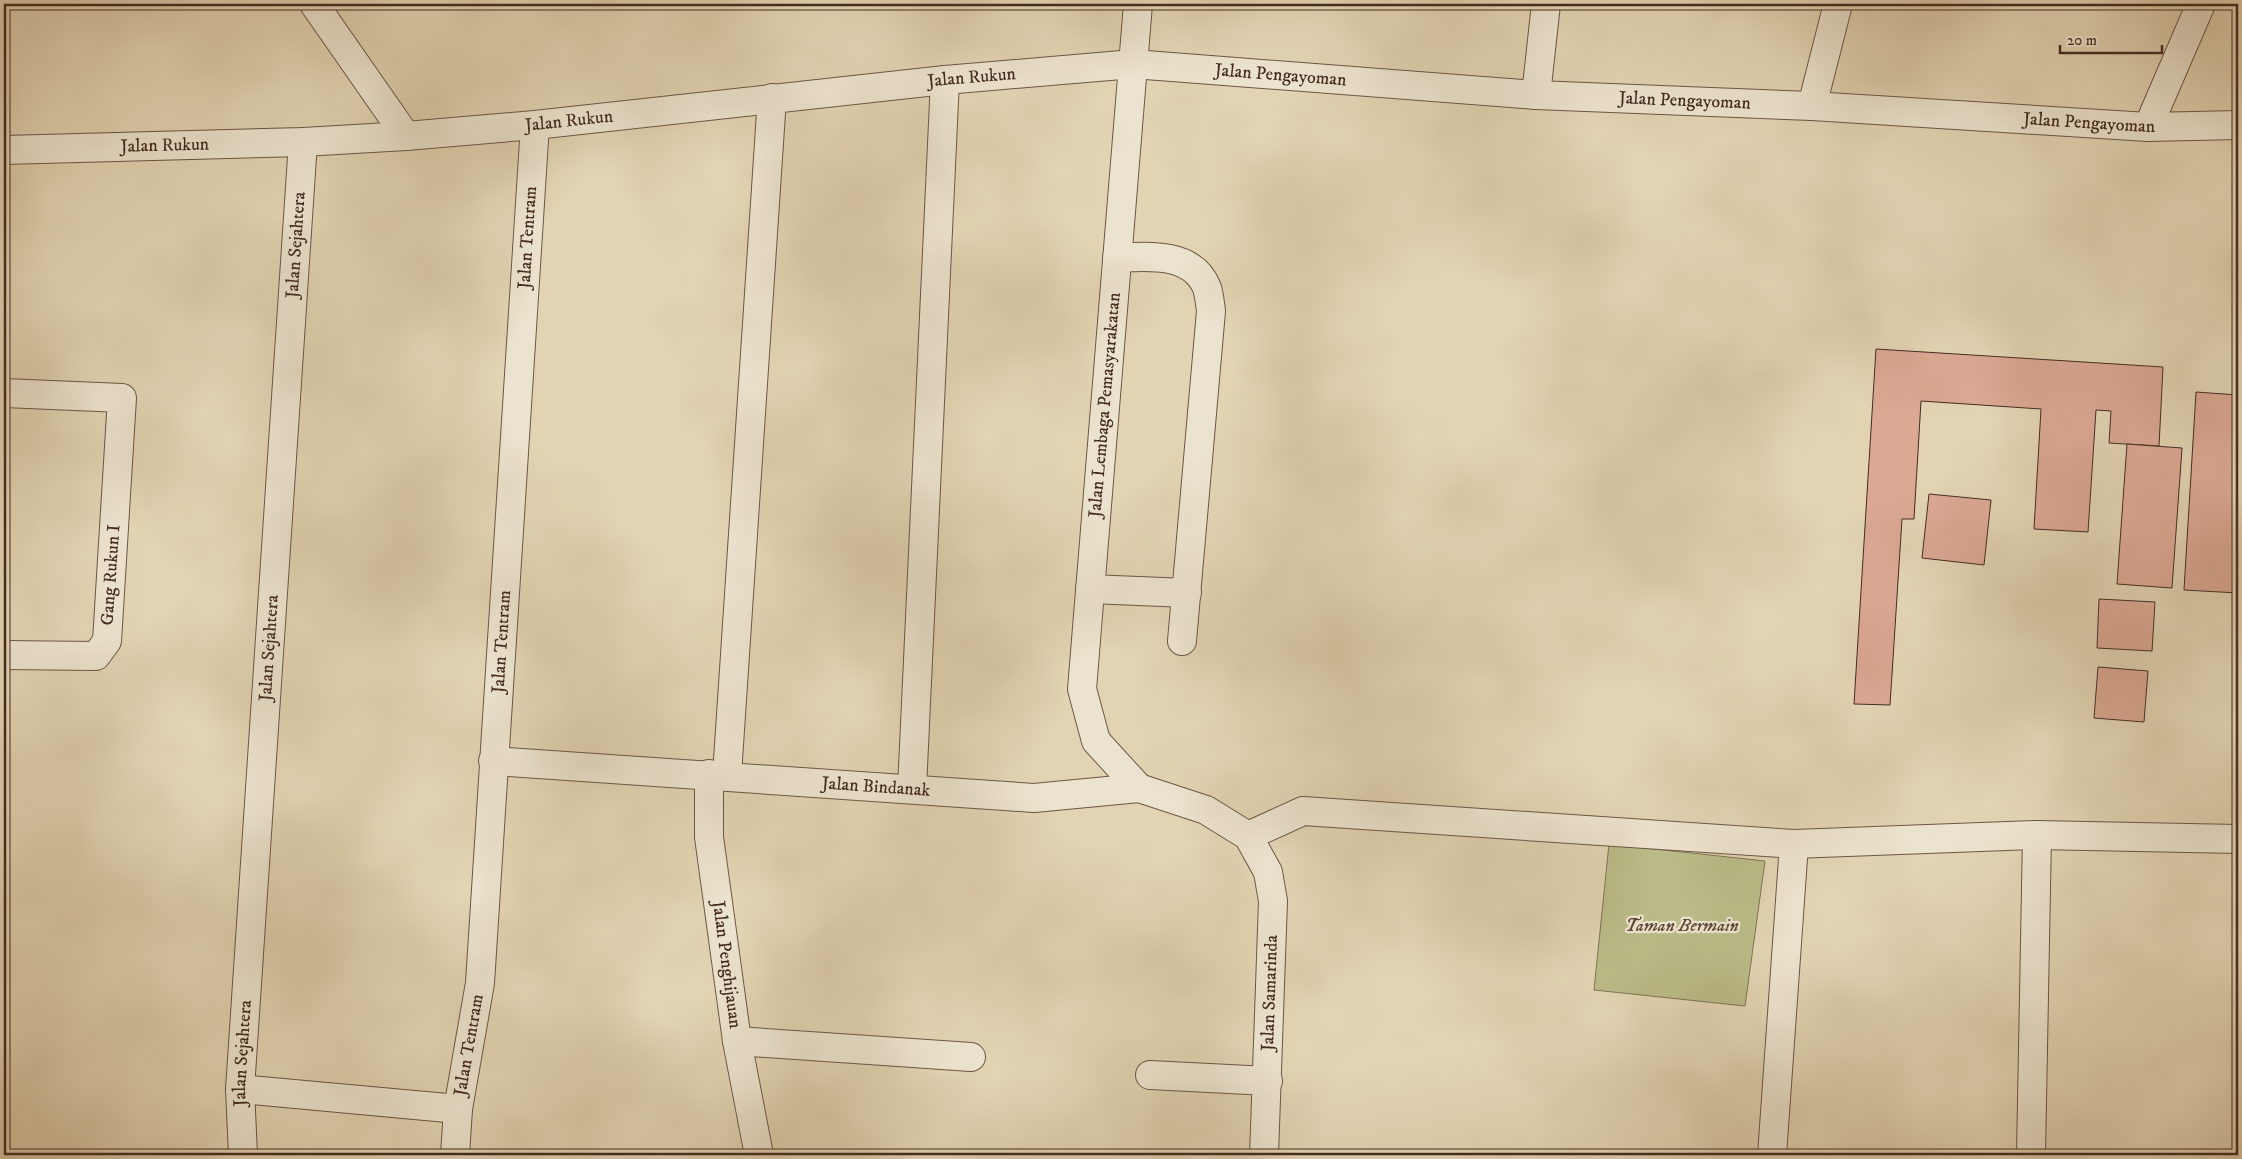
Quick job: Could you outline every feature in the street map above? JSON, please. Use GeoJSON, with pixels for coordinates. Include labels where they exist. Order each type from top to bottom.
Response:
{"type":"FeatureCollection","features":[{"type":"Feature","properties":{"kind":"street"},"geometry":{"type":"LineString","coordinates":[[314,4],[406,136]]}},
{"type":"Feature","properties":{"kind":"street","name":"Jalan Lembaga Pemasyarakatan"},"geometry":{"type":"LineString","coordinates":[[1138,4],[1082,690],[1096,741],[1139,788]]}},
{"type":"Feature","properties":{"kind":"street"},"geometry":{"type":"LineString","coordinates":[[1536,95],[1546,4]]}},
{"type":"Feature","properties":{"kind":"street"},"geometry":{"type":"LineString","coordinates":[[1812,106],[1838,4]]}},
{"type":"Feature","properties":{"kind":"street"},"geometry":{"type":"LineString","coordinates":[[2148,127],[2201,4]]}},
{"type":"Feature","properties":{"kind":"street","name":"Jalan Rukun"},"geometry":{"type":"LineString","coordinates":[[4,150],[303,142],[406,136],[536,125],[945,80],[1133,64]]}},
{"type":"Feature","properties":{"kind":"street","name":"Jalan Pengayoman"},"geometry":{"type":"LineString","coordinates":[[1133,64],[1536,95],[1812,106],[2148,127],[2238,125]]}},
{"type":"Feature","properties":{"kind":"street"},"geometry":{"type":"LineString","coordinates":[[912,789],[945,80]]}},
{"type":"Feature","properties":{"kind":"street","name":"Jalan Penghijauan"},"geometry":{"type":"LineString","coordinates":[[759,1155],[737,1041],[709,837],[718,775],[772,98]]}},
{"type":"Feature","properties":{"kind":"street","name":"Jalan Tentram"},"geometry":{"type":"LineString","coordinates":[[455,1155],[458,1109],[480,983],[536,125]]}},
{"type":"Feature","properties":{"kind":"street","name":"Jalan Sejahtera"},"geometry":{"type":"LineString","coordinates":[[243,1155],[240,1089],[303,142]]}},
{"type":"Feature","properties":{"kind":"street"},"geometry":{"type":"LineString","coordinates":[[1117,258],[1143,257],[1181,262],[1188,265],[1199,275],[1207,288],[1211,311],[1182,641]]}},
{"type":"Feature","properties":{"kind":"street","name":"Gang Rukun I"},"geometry":{"type":"LineString","coordinates":[[4,393],[122,398],[107,641],[96,656],[4,655]]}},
{"type":"Feature","properties":{"kind":"street"},"geometry":{"type":"LineString","coordinates":[[1090,589],[1187,593]]}},
{"type":"Feature","properties":{"kind":"street","name":"Jalan Bindanak"},"geometry":{"type":"LineString","coordinates":[[493,761],[1034,798],[1139,788],[1206,810],[1248,836]]}},
{"type":"Feature","properties":{"kind":"street"},"geometry":{"type":"LineString","coordinates":[[1248,836],[1303,811],[1794,844],[2037,835],[2238,839]]}},
{"type":"Feature","properties":{"kind":"street"},"geometry":{"type":"LineString","coordinates":[[2031,1155],[2037,835]]}},
{"type":"Feature","properties":{"kind":"street","name":"Jalan Samarinda"},"geometry":{"type":"LineString","coordinates":[[1248,836],[1268,872],[1273,901],[1264,1155]]}},
{"type":"Feature","properties":{"kind":"street"},"geometry":{"type":"LineString","coordinates":[[1772,1155],[1794,844]]}},
{"type":"Feature","properties":{"kind":"street"},"geometry":{"type":"LineString","coordinates":[[737,1041],[971,1057]]}},
{"type":"Feature","properties":{"kind":"street"},"geometry":{"type":"LineString","coordinates":[[1150,1075],[1268,1081]]}},
{"type":"Feature","properties":{"kind":"street"},"geometry":{"type":"LineString","coordinates":[[240,1089],[458,1109]]}},
{"type":"Feature","properties":{"kind":"green space","name":"Taman Bermain"},"geometry":{"type":"Polygon","coordinates":[[[1609,844],[1765,861],[1745,1006],[1594,990],[1609,844]]]}},
{"type":"Feature","properties":{"kind":"building"},"geometry":{"type":"Polygon","coordinates":[[[1876,349],[2163,367],[2159,446],[2109,443],[2111,411],[2096,410],[2088,532],[2034,529],[2041,409],[1921,401],[1914,519],[1902,519],[1890,705],[1854,704],[1876,349]]]}},
{"type":"Feature","properties":{"kind":"building"},"geometry":{"type":"Polygon","coordinates":[[[2196,392],[2238,395],[2238,593],[2184,590],[2196,392]]]}},
{"type":"Feature","properties":{"kind":"building"},"geometry":{"type":"Polygon","coordinates":[[[2127,444],[2182,448],[2172,588],[2117,584],[2127,444]]]}},
{"type":"Feature","properties":{"kind":"building"},"geometry":{"type":"Polygon","coordinates":[[[1929,494],[1991,500],[1984,565],[1922,558],[1929,494]]]}},
{"type":"Feature","properties":{"kind":"building"},"geometry":{"type":"Polygon","coordinates":[[[2099,599],[2155,602],[2152,651],[2097,648],[2099,599]]]}},
{"type":"Feature","properties":{"kind":"building"},"geometry":{"type":"Polygon","coordinates":[[[2098,667],[2148,671],[2144,722],[2094,718],[2098,667]]]}}]}
